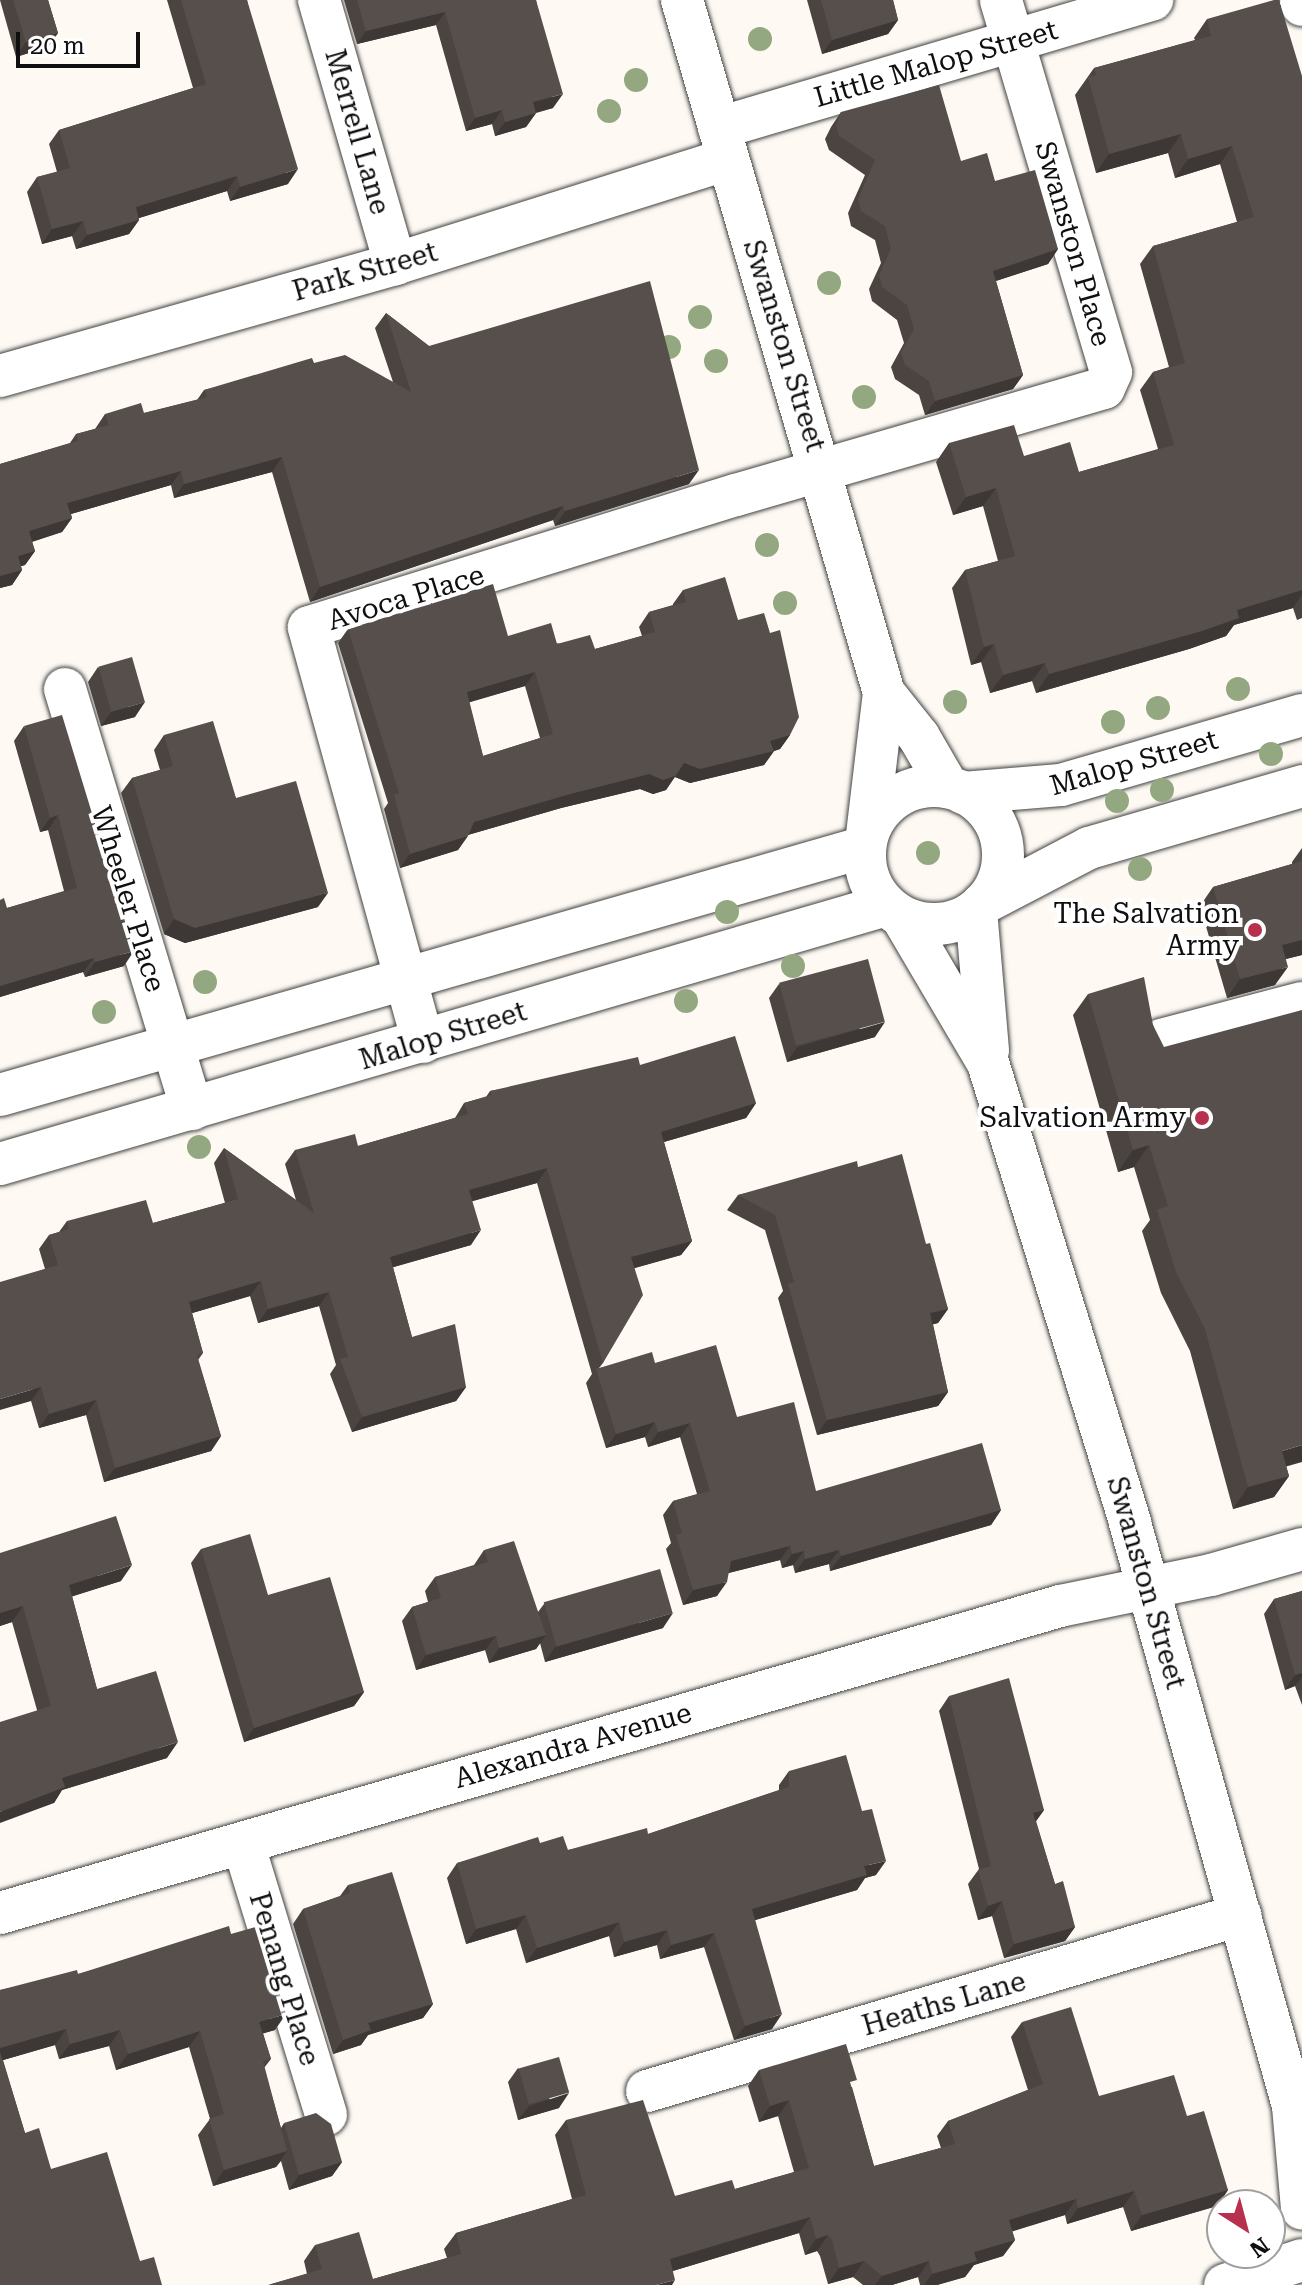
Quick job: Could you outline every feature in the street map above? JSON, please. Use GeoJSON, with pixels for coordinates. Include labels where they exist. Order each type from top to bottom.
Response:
{"type":"FeatureCollection","features":[{"type":"Feature","properties":{"kind":"street","name":"Merrell Lane"},"geometry":{"type":"LineString","coordinates":[[319,0],[395,264]]}},
{"type":"Feature","properties":{"kind":"street","name":"Swanston Street"},"geometry":{"type":"LineString","coordinates":[[682,0],[884,693],[866,841]]}},
{"type":"Feature","properties":{"kind":"street","name":"Swanston Place"},"geometry":{"type":"LineString","coordinates":[[822,473],[1104,388],[1111,372],[1001,0]]}},
{"type":"Feature","properties":{"kind":"street","name":"Little Malop Street"},"geometry":{"type":"LineString","coordinates":[[724,143],[1013,41],[1152,0]]}},
{"type":"Feature","properties":{"kind":"street","name":"Park Street"},"geometry":{"type":"LineString","coordinates":[[0,376],[395,264],[724,143]]}},
{"type":"Feature","properties":{"kind":"street","name":"Avoca Place"},"geometry":{"type":"LineString","coordinates":[[423,1042],[309,627],[736,495],[822,473]]}},
{"type":"Feature","properties":{"kind":"street","name":"Wheeler Place"},"geometry":{"type":"LineString","coordinates":[[65,689],[192,1109]]}},
{"type":"Feature","properties":{"kind":"street","name":"Swanston Street"},"geometry":{"type":"LineString","coordinates":[[884,693],[956,790]]}},
{"type":"Feature","properties":{"kind":"street","name":"Malop Street"},"geometry":{"type":"LineString","coordinates":[[956,790],[1061,785],[1302,715]]}},
{"type":"Feature","properties":{"kind":"street"},"geometry":{"type":"LineString","coordinates":[[979,907],[999,876],[1001,843],[989,814],[956,790],[914,789],[898,796],[866,841],[865,868],[894,911],[945,923],[979,907],[1089,848],[1302,786]]}},
{"type":"Feature","properties":{"kind":"street"},"geometry":{"type":"LineString","coordinates":[[0,1095],[866,841]]}},
{"type":"Feature","properties":{"kind":"street","name":"Swanston Street"},"geometry":{"type":"LineString","coordinates":[[979,907],[988,1063]]}},
{"type":"Feature","properties":{"kind":"street","name":"Swanston Street"},"geometry":{"type":"LineString","coordinates":[[894,911],[958,1003],[988,1063],[1148,1587],[1298,2114],[1302,2209]]}},
{"type":"Feature","properties":{"kind":"street","name":"Malop Street"},"geometry":{"type":"LineString","coordinates":[[0,1164],[894,911]]}},
{"type":"Feature","properties":{"kind":"street"},"geometry":{"type":"LineString","coordinates":[[1161,1040],[1302,1003]]}},
{"type":"Feature","properties":{"kind":"street","name":"Alexandra Avenue"},"geometry":{"type":"LineString","coordinates":[[0,1913],[1060,1606],[1202,1578],[1302,1549]]}},
{"type":"Feature","properties":{"kind":"street","name":"Penang Place"},"geometry":{"type":"LineString","coordinates":[[243,1843],[326,2115]]}},
{"type":"Feature","properties":{"kind":"street","name":"Heaths Lane"},"geometry":{"type":"LineString","coordinates":[[647,2091],[1240,1915]]}},
{"type":"Feature","properties":{"kind":"street"},"geometry":{"type":"LineString","coordinates":[[1225,2285],[1302,2260]]}},
{"type":"Feature","properties":{"kind":"building"},"geometry":{"type":"Polygon","coordinates":[[[13,0],[48,0],[58,33],[26,42],[13,0]]]}},
{"type":"Feature","properties":{"kind":"building"},"geometry":{"type":"Polygon","coordinates":[[[181,0],[247,0],[298,169],[240,187],[237,176],[136,207],[139,220],[87,235],[83,221],[52,229],[37,177],[70,168],[59,130],[206,84],[181,0]]]}},
{"type":"Feature","properties":{"kind":"building"},"geometry":{"type":"Polygon","coordinates":[[[357,0],[536,0],[563,94],[533,102],[536,113],[505,122],[502,110],[475,118],[445,12],[366,31],[357,0]]]}},
{"type":"Feature","properties":{"kind":"building"},"geometry":{"type":"Polygon","coordinates":[[[821,0],[893,0],[898,20],[832,40],[821,0]]]}},
{"type":"Feature","properties":{"kind":"building"},"geometry":{"type":"Polygon","coordinates":[[[1279,0],[1302,76],[1302,590],[1237,610],[1239,618],[1202,631],[1049,674],[1045,663],[1003,675],[994,644],[984,647],[965,570],[1015,556],[996,488],[966,497],[949,443],[1014,425],[1024,456],[1070,442],[1079,472],[1174,445],[1153,372],[1185,363],[1153,246],[1254,217],[1232,146],[1188,159],[1181,134],[1109,154],[1088,77],[1096,75],[1094,68],[1211,36],[1207,19],[1279,0]]]}},
{"type":"Feature","properties":{"kind":"building"},"geometry":{"type":"Polygon","coordinates":[[[939,85],[961,161],[987,153],[995,181],[1035,170],[1058,249],[993,271],[1023,375],[935,401],[929,381],[905,365],[901,352],[914,329],[907,305],[882,287],[879,275],[891,249],[885,226],[861,211],[858,199],[875,160],[839,136],[836,125],[841,112],[939,85]]]}},
{"type":"Feature","properties":{"kind":"building"},"geometry":{"type":"Polygon","coordinates":[[[650,281],[699,470],[565,511],[563,506],[320,587],[282,457],[184,484],[181,471],[67,503],[72,518],[29,531],[35,551],[18,556],[22,570],[0,576],[0,464],[78,441],[76,434],[109,425],[105,414],[141,403],[144,413],[207,397],[204,390],[312,358],[314,363],[345,355],[411,392],[386,313],[429,346],[650,281]]]}},
{"type":"Feature","properties":{"kind":"building"},"geometry":{"type":"Polygon","coordinates":[[[725,577],[738,620],[764,613],[770,633],[780,630],[799,717],[790,735],[770,741],[774,751],[700,769],[684,763],[675,776],[663,780],[649,774],[570,794],[474,822],[468,836],[410,854],[394,795],[399,793],[348,629],[493,584],[508,636],[551,623],[557,644],[590,635],[595,649],[655,632],[649,612],[686,602],[683,590],[725,577]],[[535,672],[467,692],[483,756],[553,734],[535,672]]]}},
{"type":"Feature","properties":{"kind":"building"},"geometry":{"type":"Polygon","coordinates":[[[132,657],[145,702],[111,712],[98,667],[132,657]]]}},
{"type":"Feature","properties":{"kind":"building"},"geometry":{"type":"Polygon","coordinates":[[[62,715],[134,951],[95,962],[94,958],[0,986],[0,900],[4,898],[7,908],[77,888],[58,815],[50,818],[24,726],[62,715]]]}},
{"type":"Feature","properties":{"kind":"building"},"geometry":{"type":"Polygon","coordinates":[[[213,721],[236,798],[296,781],[328,893],[195,928],[174,919],[132,778],[173,766],[164,735],[213,721]]]}},
{"type":"Feature","properties":{"kind":"building","name":"The Salvation Army"},"geometry":{"type":"Polygon","coordinates":[[[1302,861],[1302,940],[1282,945],[1288,967],[1240,979],[1213,887],[1302,861]]]}},
{"type":"Feature","properties":{"kind":"building"},"geometry":{"type":"Polygon","coordinates":[[[868,959],[885,1022],[796,1046],[779,983],[868,959]]]}},
{"type":"Feature","properties":{"kind":"building"},"geometry":{"type":"Polygon","coordinates":[[[1144,977],[1153,1025],[1164,1047],[1302,1010],[1302,1445],[1282,1451],[1289,1476],[1248,1487],[1205,1329],[1176,1272],[1157,1210],[1168,1206],[1149,1145],[1133,1150],[1088,994],[1144,977]]]}},
{"type":"Feature","properties":{"kind":"building"},"geometry":{"type":"Polygon","coordinates":[[[735,1036],[756,1103],[661,1132],[692,1241],[631,1257],[643,1295],[603,1363],[547,1168],[469,1190],[481,1230],[390,1257],[412,1337],[455,1324],[466,1387],[362,1417],[340,1359],[348,1357],[329,1292],[268,1309],[261,1281],[189,1302],[203,1353],[197,1355],[221,1436],[115,1468],[96,1400],[49,1414],[41,1387],[0,1399],[0,1282],[58,1265],[49,1235],[69,1229],[67,1221],[146,1200],[153,1223],[238,1199],[224,1148],[314,1213],[295,1150],[355,1134],[358,1146],[468,1114],[464,1103],[491,1095],[490,1091],[638,1057],[640,1065],[735,1036]]]}},
{"type":"Feature","properties":{"kind":"building"},"geometry":{"type":"Polygon","coordinates":[[[902,1154],[926,1244],[930,1243],[948,1309],[930,1313],[948,1392],[827,1420],[788,1284],[794,1282],[775,1215],[738,1195],[857,1161],[858,1167],[902,1154]]]}},
{"type":"Feature","properties":{"kind":"building"},"geometry":{"type":"Polygon","coordinates":[[[716,1345],[737,1417],[794,1402],[816,1491],[982,1443],[1001,1510],[841,1556],[839,1550],[805,1559],[804,1551],[792,1554],[790,1546],[731,1561],[727,1582],[693,1590],[676,1535],[682,1533],[673,1501],[710,1491],[690,1423],[658,1432],[655,1422],[616,1434],[596,1369],[652,1352],[655,1363],[716,1345]]]}},
{"type":"Feature","properties":{"kind":"building"},"geometry":{"type":"Polygon","coordinates":[[[116,1516],[132,1565],[69,1585],[97,1689],[156,1671],[178,1742],[62,1778],[65,1787],[0,1812],[0,1722],[51,1706],[23,1606],[0,1613],[0,1553],[116,1516]]]}},
{"type":"Feature","properties":{"kind":"building"},"geometry":{"type":"Polygon","coordinates":[[[250,1534],[268,1595],[330,1577],[364,1692],[254,1728],[201,1549],[250,1534]]]}},
{"type":"Feature","properties":{"kind":"building"},"geometry":{"type":"Polygon","coordinates":[[[514,1541],[546,1635],[499,1648],[496,1636],[426,1655],[412,1607],[441,1598],[435,1577],[488,1562],[484,1550],[514,1541]]]}},
{"type":"Feature","properties":{"kind":"building"},"geometry":{"type":"Polygon","coordinates":[[[660,1569],[673,1613],[556,1647],[544,1602],[660,1569]]]}},
{"type":"Feature","properties":{"kind":"building"},"geometry":{"type":"Polygon","coordinates":[[[1302,1591],[1302,1673],[1295,1675],[1274,1599],[1302,1591]]]}},
{"type":"Feature","properties":{"kind":"building"},"geometry":{"type":"Polygon","coordinates":[[[1009,1678],[1044,1810],[1033,1813],[1055,1884],[1063,1881],[1075,1927],[1014,1944],[1002,1901],[988,1906],[978,1870],[991,1866],[949,1696],[1009,1678]]]}},
{"type":"Feature","properties":{"kind":"building"},"geometry":{"type":"Polygon","coordinates":[[[846,1755],[862,1811],[872,1809],[886,1861],[864,1866],[867,1875],[752,1909],[782,2014],[745,2026],[714,1933],[671,1945],[667,1930],[624,1942],[619,1922],[537,1948],[526,1915],[476,1929],[457,1863],[538,1837],[540,1843],[563,1836],[568,1850],[647,1828],[648,1834],[789,1787],[789,1771],[846,1755]]]}},
{"type":"Feature","properties":{"kind":"building"},"geometry":{"type":"Polygon","coordinates":[[[392,1872],[433,2004],[368,2023],[371,2030],[343,2040],[303,1909],[350,1893],[348,1885],[392,1872]]]}},
{"type":"Feature","properties":{"kind":"building"},"geometry":{"type":"Polygon","coordinates":[[[229,1926],[231,1934],[259,1926],[286,2014],[259,2022],[271,2059],[263,2061],[287,2151],[224,2170],[209,2119],[224,2114],[200,2031],[128,2054],[120,2030],[70,2044],[66,2029],[0,2048],[0,1990],[77,1970],[78,1974],[229,1926]]]}},
{"type":"Feature","properties":{"kind":"building"},"geometry":{"type":"Polygon","coordinates":[[[1071,2007],[1099,2096],[1174,2075],[1187,2116],[1204,2111],[1228,2189],[1206,2189],[1206,2196],[1142,2215],[1134,2191],[1078,2208],[1076,2199],[1009,2220],[1015,2240],[974,2252],[977,2261],[932,2274],[929,2261],[882,2276],[864,2261],[839,2268],[832,2240],[828,2235],[816,2239],[810,2217],[670,2259],[675,2280],[656,2285],[268,2285],[322,2269],[315,2245],[359,2232],[373,2279],[461,2254],[456,2233],[586,2195],[566,2120],[643,2100],[675,2196],[732,2180],[735,2189],[809,2168],[789,2100],[770,2106],[759,2070],[846,2044],[857,2080],[850,2082],[874,2166],[955,2144],[948,2121],[1043,2084],[1022,2022],[1071,2007]]]}},
{"type":"Feature","properties":{"kind":"building"},"geometry":{"type":"Polygon","coordinates":[[[0,2052],[25,2133],[39,2128],[51,2169],[107,2152],[140,2261],[154,2257],[162,2285],[0,2285],[0,2052]]]}},
{"type":"Feature","properties":{"kind":"building"},"geometry":{"type":"Polygon","coordinates":[[[559,2057],[569,2093],[529,2104],[519,2069],[559,2057]]]}},
{"type":"Feature","properties":{"kind":"building"},"geometry":{"type":"Polygon","coordinates":[[[316,2113],[331,2124],[342,2162],[299,2175],[284,2123],[316,2113]]]}},
{"type":"Feature","properties":{"kind":"place","name":"The Salvation Army"},"geometry":{"type":"Point","coordinates":[1255,930]}},
{"type":"Feature","properties":{"kind":"place","name":"Salvation Army"},"geometry":{"type":"Point","coordinates":[1202,1118]}}]}
